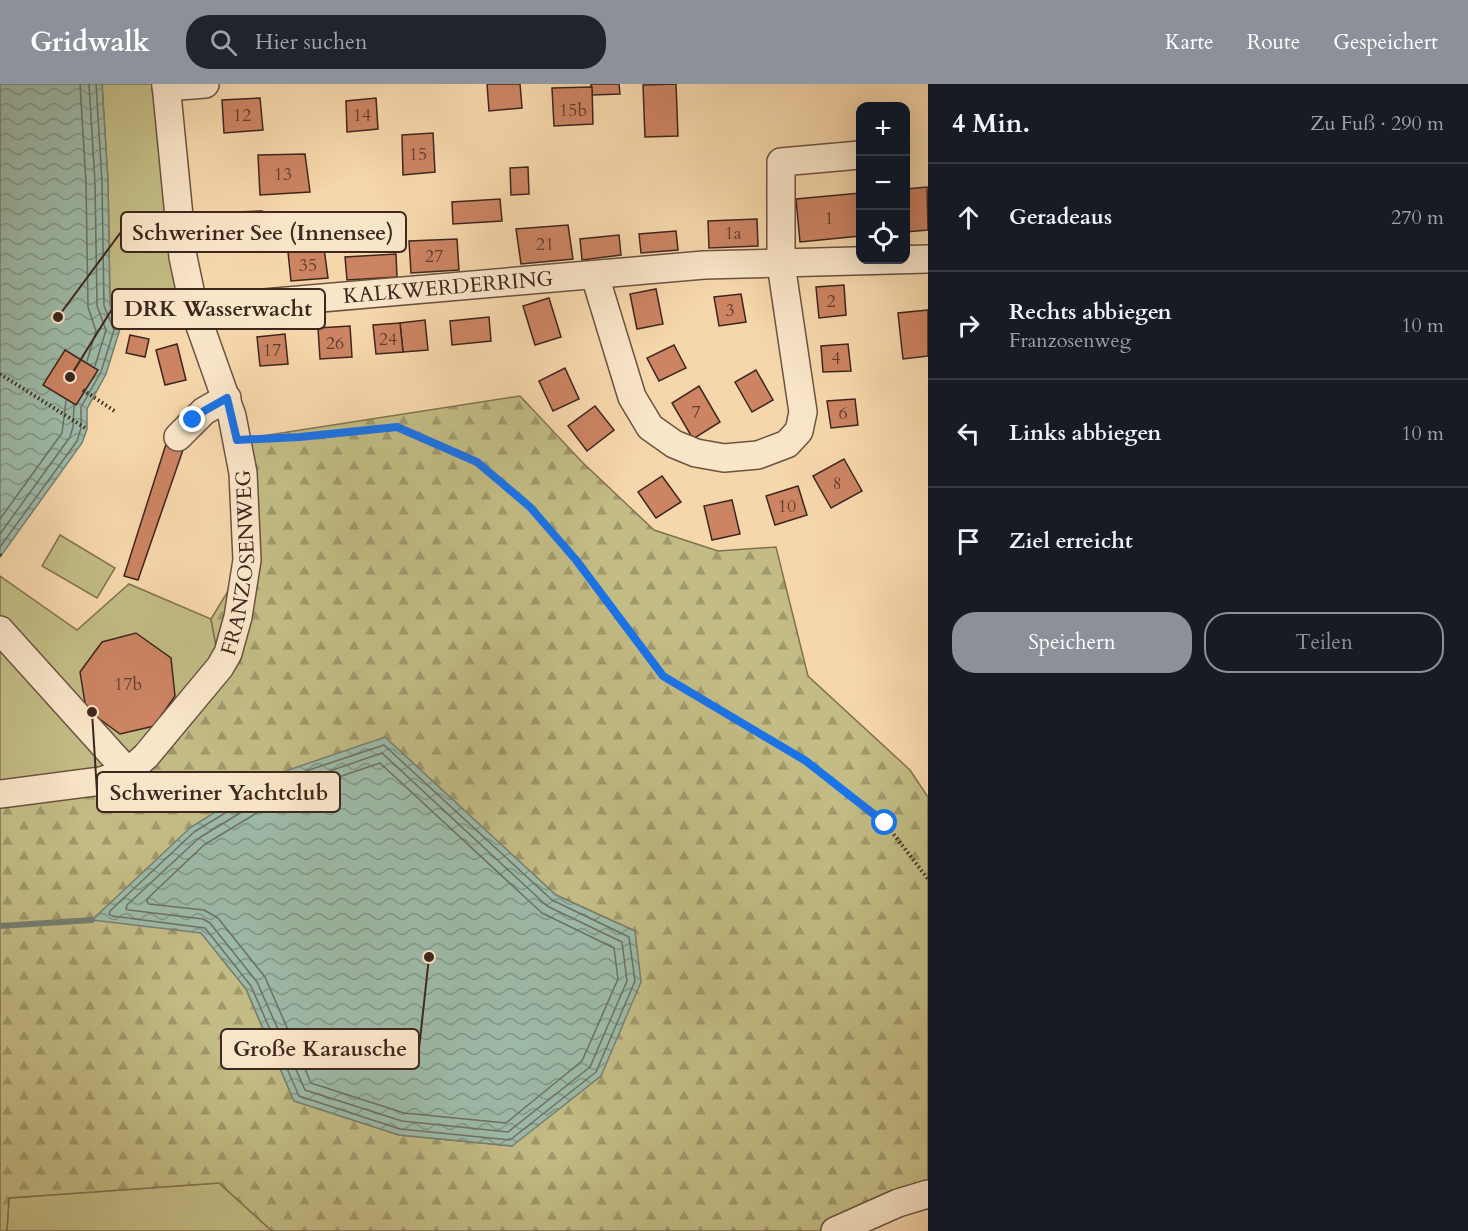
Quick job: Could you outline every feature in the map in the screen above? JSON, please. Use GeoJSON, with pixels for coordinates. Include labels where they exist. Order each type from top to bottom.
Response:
{"type":"FeatureCollection","features":[{"type":"Feature","properties":{"kind":"street","name":"FRANZOSENWEG"},"geometry":{"type":"LineString","coordinates":[[0,794],[101,781],[128,772],[146,756],[220,667],[228,653],[238,617],[247,560],[243,473],[227,398],[194,309],[183,257],[166,86],[205,84]]}},
{"type":"Feature","properties":{"kind":"street"},"geometry":{"type":"LineString","coordinates":[[595,276],[632,397],[650,427],[674,444],[696,453],[724,458],[758,455],[787,444],[800,431],[803,412],[781,264],[781,162],[856,155]]}},
{"type":"Feature","properties":{"kind":"street","name":"KALKWERDERRING"},"geometry":{"type":"LineString","coordinates":[[194,309],[704,266],[928,259]]}},
{"type":"Feature","properties":{"kind":"street"},"geometry":{"type":"LineString","coordinates":[[178,437],[204,411],[227,398]]}},
{"type":"Feature","properties":{"kind":"street"},"geometry":{"type":"LineString","coordinates":[[0,630],[128,772]]}},
{"type":"Feature","properties":{"kind":"street"},"geometry":{"type":"LineString","coordinates":[[835,1231],[898,1203],[928,1194]]}},
{"type":"Feature","properties":{"kind":"path"},"geometry":{"type":"LineString","coordinates":[[0,374],[87,429]]}},
{"type":"Feature","properties":{"kind":"path"},"geometry":{"type":"LineString","coordinates":[[83,390],[116,412]]}},
{"type":"Feature","properties":{"kind":"path"},"geometry":{"type":"LineString","coordinates":[[237,440],[300,437],[397,427],[477,462],[538,516],[576,560],[663,676],[806,761],[885,823],[928,879]]}},
{"type":"Feature","properties":{"kind":"green space"},"geometry":{"type":"Polygon","coordinates":[[[102,84],[166,84],[194,309],[110,305],[108,182],[102,84]]]}},
{"type":"Feature","properties":{"kind":"green space"},"geometry":{"type":"Polygon","coordinates":[[[520,396],[582,462],[654,530],[718,551],[776,547],[808,676],[910,770],[928,797],[928,1194],[835,1231],[272,1231],[219,1183],[9,1198],[7,1231],[0,1231],[0,794],[101,781],[220,667],[211,619],[247,560],[237,440],[520,396]],[[503,848],[92,919],[201,932],[246,989],[294,1101],[399,1135],[512,1146],[635,931],[556,895],[503,848]]]}},
{"type":"Feature","properties":{"kind":"green space"},"geometry":{"type":"Polygon","coordinates":[[[60,535],[115,568],[97,598],[42,566],[60,535]]]}},
{"type":"Feature","properties":{"kind":"green space"},"geometry":{"type":"Polygon","coordinates":[[[0,576],[77,630],[129,584],[211,619],[220,667],[146,756],[0,794],[0,576]]]}},
{"type":"Feature","properties":{"kind":"green space"},"geometry":{"type":"Polygon","coordinates":[[[219,1183],[272,1231],[7,1231],[9,1198],[219,1183]]]}},
{"type":"Feature","properties":{"kind":"water"},"geometry":{"type":"Polygon","coordinates":[[[0,84],[102,84],[108,182],[110,305],[120,329],[106,374],[87,409],[87,429],[82,443],[0,557],[0,84]]]}},
{"type":"Feature","properties":{"kind":"water"},"geometry":{"type":"Polygon","coordinates":[[[385,737],[556,895],[635,931],[641,982],[601,1076],[512,1146],[399,1135],[294,1101],[246,989],[201,933],[92,920],[191,827],[277,774],[385,737]]]}},
{"type":"Feature","properties":{"kind":"building"},"geometry":{"type":"Polygon","coordinates":[[[487,84],[520,84],[522,108],[489,111],[487,84]]]}},
{"type":"Feature","properties":{"kind":"building"},"geometry":{"type":"Polygon","coordinates":[[[591,84],[619,84],[620,94],[592,95],[591,84]]]}},
{"type":"Feature","properties":{"kind":"building"},"geometry":{"type":"Polygon","coordinates":[[[676,84],[678,136],[645,137],[643,85],[676,84]]]}},
{"type":"Feature","properties":{"kind":"building"},"geometry":{"type":"Polygon","coordinates":[[[592,87],[593,124],[554,126],[552,88],[592,87]]]}},
{"type":"Feature","properties":{"kind":"building"},"geometry":{"type":"Polygon","coordinates":[[[260,98],[263,130],[224,133],[222,100],[260,98]]]}},
{"type":"Feature","properties":{"kind":"building"},"geometry":{"type":"Polygon","coordinates":[[[376,98],[378,129],[347,132],[346,101],[376,98]]]}},
{"type":"Feature","properties":{"kind":"building"},"geometry":{"type":"Polygon","coordinates":[[[433,133],[435,172],[403,175],[402,135],[433,133]]]}},
{"type":"Feature","properties":{"kind":"building"},"geometry":{"type":"Polygon","coordinates":[[[305,154],[310,192],[260,195],[258,155],[305,154]]]}},
{"type":"Feature","properties":{"kind":"building"},"geometry":{"type":"Polygon","coordinates":[[[528,167],[529,194],[511,195],[510,168],[528,167]]]}},
{"type":"Feature","properties":{"kind":"building"},"geometry":{"type":"Polygon","coordinates":[[[927,187],[928,230],[910,232],[910,189],[927,187]]]}},
{"type":"Feature","properties":{"kind":"building"},"geometry":{"type":"Polygon","coordinates":[[[856,193],[856,236],[800,242],[796,199],[856,193]]]}},
{"type":"Feature","properties":{"kind":"building"},"geometry":{"type":"Polygon","coordinates":[[[500,199],[502,221],[453,224],[452,202],[500,199]]]}},
{"type":"Feature","properties":{"kind":"building"},"geometry":{"type":"Polygon","coordinates":[[[262,211],[265,252],[239,252],[236,212],[262,211]]]}},
{"type":"Feature","properties":{"kind":"building"},"geometry":{"type":"Polygon","coordinates":[[[757,219],[758,246],[709,248],[708,221],[757,219]]]}},
{"type":"Feature","properties":{"kind":"building"},"geometry":{"type":"Polygon","coordinates":[[[568,225],[573,259],[521,264],[516,229],[568,225]]]}},
{"type":"Feature","properties":{"kind":"building"},"geometry":{"type":"Polygon","coordinates":[[[676,231],[678,250],[641,253],[639,234],[676,231]]]}},
{"type":"Feature","properties":{"kind":"building"},"geometry":{"type":"Polygon","coordinates":[[[619,235],[621,255],[582,260],[580,239],[619,235]]]}},
{"type":"Feature","properties":{"kind":"building"},"geometry":{"type":"Polygon","coordinates":[[[457,239],[459,270],[411,273],[409,241],[457,239]]]}},
{"type":"Feature","properties":{"kind":"building"},"geometry":{"type":"Polygon","coordinates":[[[324,248],[328,278],[291,281],[288,252],[324,248]]]}},
{"type":"Feature","properties":{"kind":"building"},"geometry":{"type":"Polygon","coordinates":[[[396,254],[397,277],[347,280],[345,257],[396,254]]]}},
{"type":"Feature","properties":{"kind":"building"},"geometry":{"type":"Polygon","coordinates":[[[844,285],[846,315],[819,318],[816,287],[844,285]]]}},
{"type":"Feature","properties":{"kind":"building"},"geometry":{"type":"Polygon","coordinates":[[[656,289],[663,324],[637,329],[630,294],[656,289]]]}},
{"type":"Feature","properties":{"kind":"building"},"geometry":{"type":"Polygon","coordinates":[[[741,294],[746,322],[719,326],[714,297],[741,294]]]}},
{"type":"Feature","properties":{"kind":"building"},"geometry":{"type":"Polygon","coordinates":[[[549,298],[561,337],[535,345],[523,306],[549,298]]]}},
{"type":"Feature","properties":{"kind":"building"},"geometry":{"type":"Polygon","coordinates":[[[928,310],[928,356],[903,359],[898,313],[928,310]]]}},
{"type":"Feature","properties":{"kind":"building"},"geometry":{"type":"Polygon","coordinates":[[[489,317],[491,341],[452,345],[450,321],[489,317]]]}},
{"type":"Feature","properties":{"kind":"building"},"geometry":{"type":"Polygon","coordinates":[[[425,320],[428,350],[403,352],[400,323],[425,320]]]}},
{"type":"Feature","properties":{"kind":"building"},"geometry":{"type":"Polygon","coordinates":[[[400,323],[403,352],[376,354],[373,325],[400,323]]]}},
{"type":"Feature","properties":{"kind":"building"},"geometry":{"type":"Polygon","coordinates":[[[350,326],[352,357],[320,359],[318,328],[350,326]]]}},
{"type":"Feature","properties":{"kind":"building"},"geometry":{"type":"Polygon","coordinates":[[[285,334],[288,364],[260,366],[257,337],[285,334]]]}},
{"type":"Feature","properties":{"kind":"building"},"geometry":{"type":"Polygon","coordinates":[[[130,335],[149,339],[145,357],[126,353],[130,335]]]}},
{"type":"Feature","properties":{"kind":"building"},"geometry":{"type":"Polygon","coordinates":[[[177,344],[186,380],[165,385],[156,350],[177,344]]]}},
{"type":"Feature","properties":{"kind":"building"},"geometry":{"type":"Polygon","coordinates":[[[848,344],[851,371],[823,372],[821,346],[848,344]]]}},
{"type":"Feature","properties":{"kind":"building"},"geometry":{"type":"Polygon","coordinates":[[[674,345],[686,368],[659,381],[647,358],[674,345]]]}},
{"type":"Feature","properties":{"kind":"building"},"geometry":{"type":"Polygon","coordinates":[[[65,350],[98,370],[76,405],[43,385],[65,350]]]}},
{"type":"Feature","properties":{"kind":"building"},"geometry":{"type":"Polygon","coordinates":[[[565,368],[579,399],[553,411],[539,381],[565,368]]]}},
{"type":"Feature","properties":{"kind":"building"},"geometry":{"type":"Polygon","coordinates":[[[756,370],[773,400],[752,412],[735,382],[756,370]]]}},
{"type":"Feature","properties":{"kind":"building"},"geometry":{"type":"Polygon","coordinates":[[[699,386],[720,422],[693,439],[672,403],[699,386]]]}},
{"type":"Feature","properties":{"kind":"building"},"geometry":{"type":"Polygon","coordinates":[[[855,399],[858,425],[831,428],[827,401],[855,399]]]}},
{"type":"Feature","properties":{"kind":"building"},"geometry":{"type":"Polygon","coordinates":[[[595,406],[614,430],[587,451],[568,426],[595,406]]]}},
{"type":"Feature","properties":{"kind":"building"},"geometry":{"type":"Polygon","coordinates":[[[167,441],[184,447],[138,580],[124,576],[167,441]]]}},
{"type":"Feature","properties":{"kind":"building"},"geometry":{"type":"Polygon","coordinates":[[[844,459],[862,491],[831,508],[813,476],[844,459]]]}},
{"type":"Feature","properties":{"kind":"building"},"geometry":{"type":"Polygon","coordinates":[[[662,476],[681,502],[656,518],[638,492],[662,476]]]}},
{"type":"Feature","properties":{"kind":"building"},"geometry":{"type":"Polygon","coordinates":[[[798,486],[807,515],[775,525],[766,496],[798,486]]]}},
{"type":"Feature","properties":{"kind":"building"},"geometry":{"type":"Polygon","coordinates":[[[732,500],[740,534],[712,540],[704,506],[732,500]]]}},
{"type":"Feature","properties":{"kind":"building"},"geometry":{"type":"Polygon","coordinates":[[[136,633],[171,658],[175,696],[154,726],[120,734],[86,709],[80,672],[102,642],[136,633]]]}},
{"type":"Feature","properties":{"kind":"waterway"},"geometry":{"type":"LineString","coordinates":[[0,926],[92,920]]}},
{"type":"Feature","properties":{"kind":"place","name":"Schweriner See (Innensee)"},"geometry":{"type":"Point","coordinates":[58,317]}},
{"type":"Feature","properties":{"kind":"place","name":"DRK Wasserwacht"},"geometry":{"type":"Point","coordinates":[70,377]}},
{"type":"Feature","properties":{"kind":"place","name":"Schweriner Yachtclub"},"geometry":{"type":"Point","coordinates":[92,712]}},
{"type":"Feature","properties":{"kind":"place","name":"Große Karausche"},"geometry":{"type":"Point","coordinates":[429,957]}},
{"type":"Feature","properties":{"kind":"route"},"geometry":{"type":"LineString","coordinates":[[193,420],[227,398],[237,440],[300,437],[397,427],[477,462],[530,507],[576,560],[663,676],[806,761],[885,823]]}}]}
